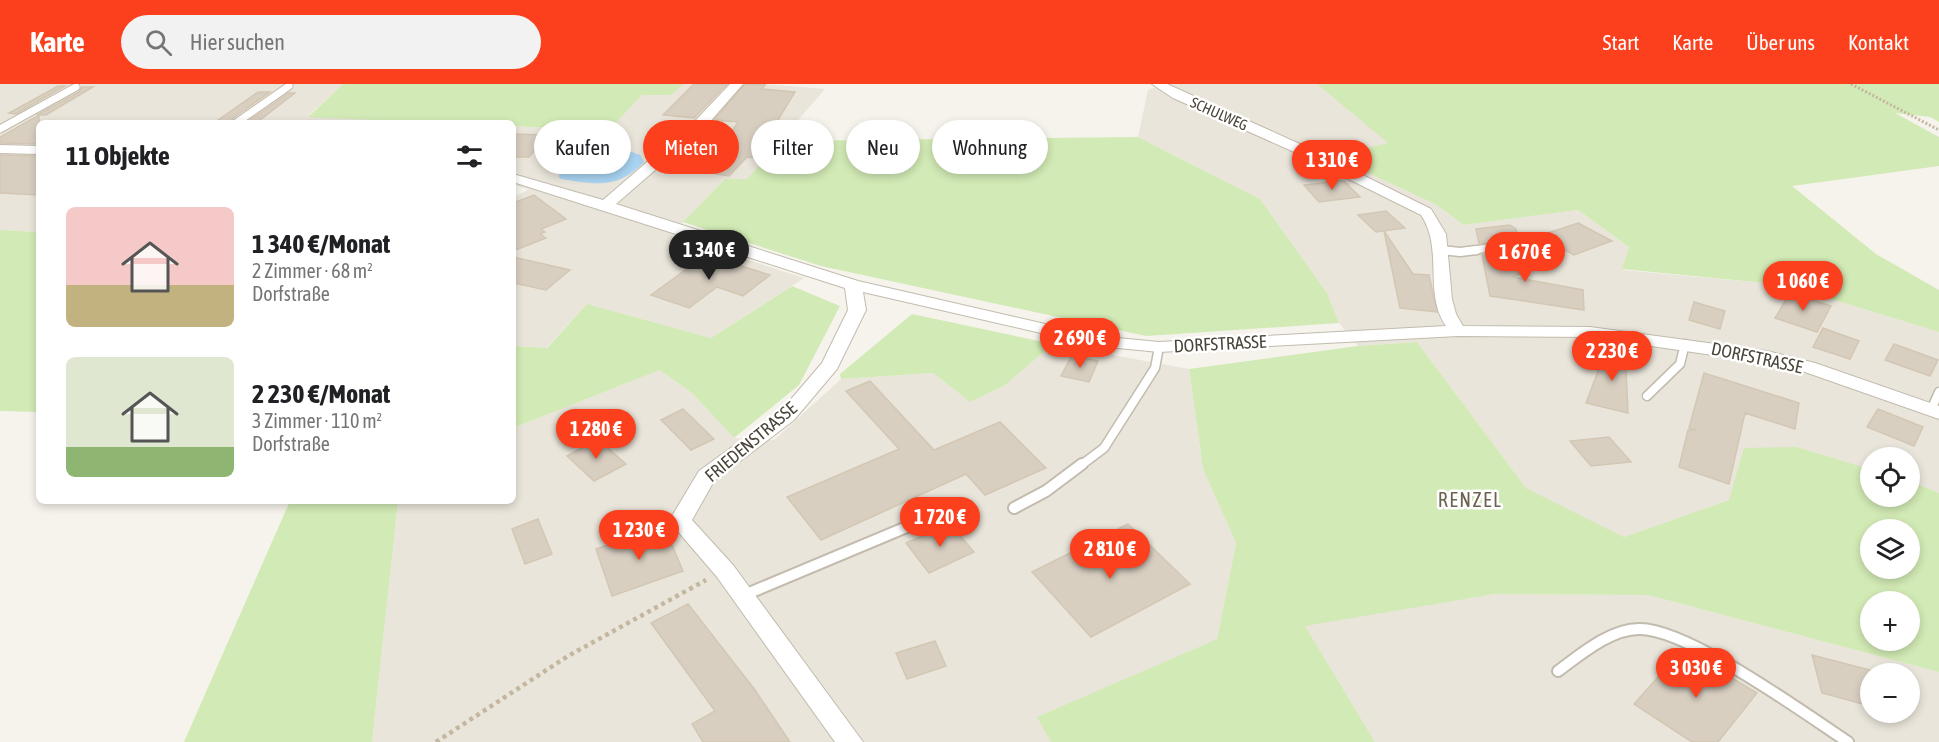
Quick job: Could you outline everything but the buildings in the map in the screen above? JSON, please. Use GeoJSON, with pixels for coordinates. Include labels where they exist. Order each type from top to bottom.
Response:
{"type":"FeatureCollection","features":[{"type":"Feature","properties":{"kind":"street"},"geometry":{"type":"LineString","coordinates":[[606,205],[702,122],[737,84]]}},
{"type":"Feature","properties":{"kind":"street","name":"SCHULWEG"},"geometry":{"type":"LineString","coordinates":[[1158,84],[1177,95],[1297,148],[1411,203],[1432,219],[1436,226],[1441,250],[1446,312],[1458,331]]}},
{"type":"Feature","properties":{"kind":"street"},"geometry":{"type":"LineString","coordinates":[[0,149],[36,150]]}},
{"type":"Feature","properties":{"kind":"street","name":"DORFSTRASSE"},"geometry":{"type":"LineString","coordinates":[[516,178],[853,285],[1097,341],[1159,347],[1458,331],[1590,332],[1767,357],[1808,367],[1935,411]]}},
{"type":"Feature","properties":{"kind":"street"},"geometry":{"type":"LineString","coordinates":[[853,285],[857,310],[898,295]]}},
{"type":"Feature","properties":{"kind":"street","name":"FRIEDENSTRASSE"},"geometry":{"type":"LineString","coordinates":[[850,742],[725,571],[680,521],[706,476],[787,416],[830,365],[857,310]]}},
{"type":"Feature","properties":{"kind":"lane"},"geometry":{"type":"LineString","coordinates":[[240,120],[289,86]]}},
{"type":"Feature","properties":{"kind":"lane"},"geometry":{"type":"LineString","coordinates":[[0,129],[76,87]]}},
{"type":"Feature","properties":{"kind":"lane"},"geometry":{"type":"LineString","coordinates":[[1441,250],[1460,252],[1517,244]]}},
{"type":"Feature","properties":{"kind":"lane"},"geometry":{"type":"LineString","coordinates":[[1647,396],[1680,364],[1685,344]]}},
{"type":"Feature","properties":{"kind":"lane"},"geometry":{"type":"LineString","coordinates":[[1014,508],[1046,491],[1104,448],[1155,368],[1159,347]]}},
{"type":"Feature","properties":{"kind":"lane"},"geometry":{"type":"LineString","coordinates":[[1935,411],[1939,392]]}},
{"type":"Feature","properties":{"kind":"lane"},"geometry":{"type":"LineString","coordinates":[[742,596],[945,511]]}},
{"type":"Feature","properties":{"kind":"lane"},"geometry":{"type":"LineString","coordinates":[[1558,671],[1599,643],[1640,629],[1675,637],[1728,666],[1848,742]]}},
{"type":"Feature","properties":{"kind":"path"},"geometry":{"type":"LineString","coordinates":[[1851,84],[1939,130]]}},
{"type":"Feature","properties":{"kind":"path"},"geometry":{"type":"LineString","coordinates":[[436,742],[565,657],[638,615],[725,571]]}},
{"type":"Feature","properties":{"kind":"shaded area"},"geometry":{"type":"Polygon","coordinates":[[[0,84],[343,84],[308,116],[387,120],[36,120],[36,232],[0,230],[0,84]]]}},
{"type":"Feature","properties":{"kind":"shaded area"},"geometry":{"type":"Polygon","coordinates":[[[684,84],[764,84],[825,89],[798,120],[751,120],[751,174],[747,179],[725,179],[671,235],[804,278],[711,338],[587,304],[546,348],[516,346],[516,196],[529,189],[516,186],[516,126],[534,127],[534,174],[631,174],[631,120],[618,120],[642,94],[671,95],[684,84]]]}},
{"type":"Feature","properties":{"kind":"shaded area"},"geometry":{"type":"Polygon","coordinates":[[[1164,84],[1317,84],[1389,143],[1333,156],[1435,204],[1464,225],[1578,210],[1629,247],[1623,270],[1785,285],[1939,332],[1939,493],[1920,485],[1920,447],[1860,447],[1860,466],[1797,447],[1729,500],[1624,537],[1526,488],[1417,342],[1358,346],[1339,323],[1327,293],[1260,199],[1138,137],[1148,90],[1164,84]]]}},
{"type":"Feature","properties":{"kind":"shaded area"},"geometry":{"type":"Polygon","coordinates":[[[1053,344],[1189,369],[1203,469],[1236,543],[1217,639],[1038,717],[1051,742],[372,742],[398,504],[516,504],[516,427],[660,370],[693,394],[734,438],[774,440],[841,379],[933,373],[970,402],[1004,386],[1053,344]]]}},
{"type":"Feature","properties":{"kind":"shaded area"},"geometry":{"type":"Polygon","coordinates":[[[1495,594],[1648,595],[1905,663],[1860,663],[1860,723],[1920,723],[1920,667],[1939,672],[1939,742],[1375,742],[1304,625],[1495,594]]]}},
{"type":"Feature","properties":{"kind":"green space"},"geometry":{"type":"Polygon","coordinates":[[[343,84],[684,84],[671,95],[642,95],[618,120],[534,120],[534,127],[516,126],[516,120],[377,120],[308,117],[343,84]]]}},
{"type":"Feature","properties":{"kind":"green space"},"geometry":{"type":"Polygon","coordinates":[[[1317,84],[1939,84],[1939,122],[1930,117],[1895,113],[1939,137],[1939,166],[1792,186],[1876,254],[1939,290],[1939,332],[1785,285],[1622,269],[1629,247],[1578,210],[1464,225],[1435,204],[1332,156],[1388,143],[1317,84]]]}},
{"type":"Feature","properties":{"kind":"green space"},"geometry":{"type":"Polygon","coordinates":[[[1138,137],[1260,199],[1327,293],[1339,323],[1146,336],[821,266],[683,222],[725,179],[747,179],[751,174],[834,174],[834,140],[846,140],[846,174],[920,174],[920,139],[932,139],[932,174],[1048,174],[1048,138],[1138,137]]]}},
{"type":"Feature","properties":{"kind":"green space"},"geometry":{"type":"Polygon","coordinates":[[[0,230],[36,232],[36,412],[0,411],[0,230]]]}},
{"type":"Feature","properties":{"kind":"green space"},"geometry":{"type":"Polygon","coordinates":[[[792,286],[840,306],[799,385],[734,438],[693,394],[660,370],[516,427],[516,346],[547,348],[587,304],[711,338],[792,286]]]}},
{"type":"Feature","properties":{"kind":"green space"},"geometry":{"type":"Polygon","coordinates":[[[912,314],[1053,344],[1004,386],[970,402],[933,373],[841,379],[840,374],[912,314]]]}},
{"type":"Feature","properties":{"kind":"green space"},"geometry":{"type":"Polygon","coordinates":[[[1417,342],[1526,488],[1624,537],[1729,500],[1744,448],[1797,447],[1860,466],[1860,507],[1920,507],[1920,485],[1939,493],[1939,672],[1920,667],[1920,663],[1905,663],[1648,595],[1495,594],[1305,626],[1375,742],[1051,742],[1037,717],[1217,639],[1236,543],[1203,469],[1189,369],[1358,346],[1417,342]]]}},
{"type":"Feature","properties":{"kind":"green space"},"geometry":{"type":"Polygon","coordinates":[[[289,504],[398,504],[372,742],[184,742],[289,504]]]}},
{"type":"Feature","properties":{"kind":"water"},"geometry":{"type":"Polygon","coordinates":[[[631,152],[640,155],[643,163],[631,173],[631,152]]]}},
{"type":"Feature","properties":{"kind":"water"},"geometry":{"type":"Polygon","coordinates":[[[560,174],[629,174],[605,183],[561,179],[558,176],[560,174]]]}},
{"type":"Feature","properties":{"kind":"district","name":"RENZEL"},"geometry":{"type":"Point","coordinates":[1470,500]}}]}
